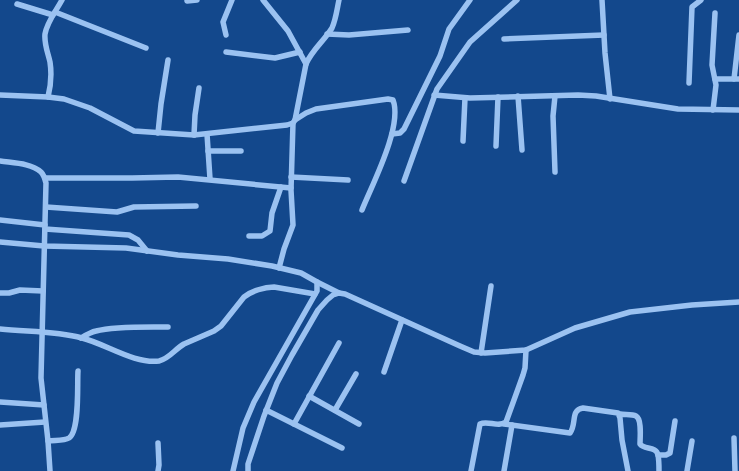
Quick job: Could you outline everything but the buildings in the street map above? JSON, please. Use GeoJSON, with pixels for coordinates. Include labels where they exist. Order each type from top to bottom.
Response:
{"type":"FeatureCollection","features":[{"type":"Feature","properties":{"kind":"street"},"geometry":{"type":"LineString","coordinates":[[48,97],[52,74],[45,39],[46,31],[62,0]]}},
{"type":"Feature","properties":{"kind":"street"},"geometry":{"type":"LineString","coordinates":[[187,1],[197,0]]}},
{"type":"Feature","properties":{"kind":"street"},"geometry":{"type":"LineString","coordinates":[[226,35],[223,22],[232,0]]}},
{"type":"Feature","properties":{"kind":"street"},"geometry":{"type":"LineString","coordinates":[[263,0],[288,31],[306,64]]}},
{"type":"Feature","properties":{"kind":"street"},"geometry":{"type":"LineString","coordinates":[[279,268],[293,225],[291,177],[294,121],[306,64],[309,57],[332,28],[339,0]]}},
{"type":"Feature","properties":{"kind":"street"},"geometry":{"type":"LineString","coordinates":[[392,134],[400,133],[404,129],[440,56],[449,29],[470,0]]}},
{"type":"Feature","properties":{"kind":"street"},"geometry":{"type":"LineString","coordinates":[[404,181],[437,88],[470,42],[517,0]]}},
{"type":"Feature","properties":{"kind":"street"},"geometry":{"type":"LineString","coordinates":[[602,0],[610,99]]}},
{"type":"Feature","properties":{"kind":"street"},"geometry":{"type":"LineString","coordinates":[[689,83],[692,7],[701,0]]}},
{"type":"Feature","properties":{"kind":"street"},"geometry":{"type":"LineString","coordinates":[[17,4],[54,13],[146,48]]}},
{"type":"Feature","properties":{"kind":"street"},"geometry":{"type":"LineString","coordinates":[[713,110],[716,85],[712,65],[715,13]]}},
{"type":"Feature","properties":{"kind":"street"},"geometry":{"type":"LineString","coordinates":[[327,34],[349,35],[408,30]]}},
{"type":"Feature","properties":{"kind":"street"},"geometry":{"type":"LineString","coordinates":[[504,39],[604,35]]}},
{"type":"Feature","properties":{"kind":"street"},"geometry":{"type":"LineString","coordinates":[[715,79],[736,79],[739,35]]}},
{"type":"Feature","properties":{"kind":"street"},"geometry":{"type":"LineString","coordinates":[[226,52],[275,58],[300,52]]}},
{"type":"Feature","properties":{"kind":"street"},"geometry":{"type":"LineString","coordinates":[[158,133],[168,60]]}},
{"type":"Feature","properties":{"kind":"street"},"geometry":{"type":"LineString","coordinates":[[194,135],[199,88]]}},
{"type":"Feature","properties":{"kind":"street"},"geometry":{"type":"LineString","coordinates":[[0,95],[48,97],[64,100],[90,108],[134,131],[194,135],[253,130],[287,125],[306,112],[316,109],[391,99],[394,103],[392,134],[362,210]]}},
{"type":"Feature","properties":{"kind":"street"},"geometry":{"type":"LineString","coordinates":[[434,95],[465,98],[578,95],[678,109],[739,110]]}},
{"type":"Feature","properties":{"kind":"street"},"geometry":{"type":"LineString","coordinates":[[518,96],[522,150]]}},
{"type":"Feature","properties":{"kind":"street"},"geometry":{"type":"LineString","coordinates":[[555,96],[553,116],[555,172]]}},
{"type":"Feature","properties":{"kind":"street"},"geometry":{"type":"LineString","coordinates":[[496,146],[498,97]]}},
{"type":"Feature","properties":{"kind":"street"},"geometry":{"type":"LineString","coordinates":[[463,141],[465,98]]}},
{"type":"Feature","properties":{"kind":"street"},"geometry":{"type":"LineString","coordinates":[[207,134],[210,179]]}},
{"type":"Feature","properties":{"kind":"street"},"geometry":{"type":"LineString","coordinates":[[208,151],[241,151]]}},
{"type":"Feature","properties":{"kind":"street"},"geometry":{"type":"LineString","coordinates":[[0,161],[23,164],[40,171],[45,178],[46,183],[41,378],[50,471]]}},
{"type":"Feature","properties":{"kind":"street"},"geometry":{"type":"LineString","coordinates":[[45,178],[178,177],[291,188]]}},
{"type":"Feature","properties":{"kind":"street"},"geometry":{"type":"LineString","coordinates":[[291,177],[348,180]]}},
{"type":"Feature","properties":{"kind":"street"},"geometry":{"type":"LineString","coordinates":[[249,236],[265,235],[270,231],[272,212],[282,187]]}},
{"type":"Feature","properties":{"kind":"street"},"geometry":{"type":"LineString","coordinates":[[46,207],[117,212],[134,207],[196,206]]}},
{"type":"Feature","properties":{"kind":"street"},"geometry":{"type":"LineString","coordinates":[[0,220],[45,227],[129,235],[138,240],[147,251]]}},
{"type":"Feature","properties":{"kind":"street"},"geometry":{"type":"LineString","coordinates":[[0,242],[44,246],[118,248],[228,259],[301,273],[339,294]]}},
{"type":"Feature","properties":{"kind":"street"},"geometry":{"type":"LineString","coordinates":[[233,471],[244,428],[254,402],[315,294],[318,288],[317,282]]}},
{"type":"Feature","properties":{"kind":"street"},"geometry":{"type":"LineString","coordinates":[[480,352],[491,286]]}},
{"type":"Feature","properties":{"kind":"street"},"geometry":{"type":"LineString","coordinates":[[0,329],[42,331],[81,338],[137,358],[159,361],[166,358],[179,346],[214,331],[221,326],[244,297],[249,294],[274,287],[315,294]]}},
{"type":"Feature","properties":{"kind":"street"},"geometry":{"type":"LineString","coordinates":[[0,292],[9,293],[20,290],[43,291]]}},
{"type":"Feature","properties":{"kind":"street"},"geometry":{"type":"LineString","coordinates":[[248,471],[248,464],[266,410],[277,383],[318,310],[326,300],[333,295],[345,294],[474,352],[526,350],[575,328],[630,312],[692,305],[739,302]]}},
{"type":"Feature","properties":{"kind":"street"},"geometry":{"type":"LineString","coordinates":[[384,372],[402,320]]}},
{"type":"Feature","properties":{"kind":"street"},"geometry":{"type":"LineString","coordinates":[[81,338],[93,332],[105,330],[168,327]]}},
{"type":"Feature","properties":{"kind":"street"},"geometry":{"type":"LineString","coordinates":[[294,424],[339,343]]}},
{"type":"Feature","properties":{"kind":"street"},"geometry":{"type":"LineString","coordinates":[[504,424],[523,375],[526,350]]}},
{"type":"Feature","properties":{"kind":"street"},"geometry":{"type":"LineString","coordinates":[[48,441],[66,439],[73,435],[75,431],[77,418],[78,371]]}},
{"type":"Feature","properties":{"kind":"street"},"geometry":{"type":"LineString","coordinates":[[335,410],[356,374]]}},
{"type":"Feature","properties":{"kind":"street"},"geometry":{"type":"LineString","coordinates":[[309,396],[359,424]]}},
{"type":"Feature","properties":{"kind":"street"},"geometry":{"type":"LineString","coordinates":[[0,402],[44,405]]}},
{"type":"Feature","properties":{"kind":"street"},"geometry":{"type":"LineString","coordinates":[[471,471],[480,424],[486,422],[570,433],[575,414],[579,408],[636,415],[640,423],[640,444],[642,447],[655,450],[658,454],[666,456],[670,453],[675,421]]}},
{"type":"Feature","properties":{"kind":"street"},"geometry":{"type":"LineString","coordinates":[[266,410],[342,448]]}},
{"type":"Feature","properties":{"kind":"street"},"geometry":{"type":"LineString","coordinates":[[620,414],[622,440],[628,471]]}},
{"type":"Feature","properties":{"kind":"street"},"geometry":{"type":"LineString","coordinates":[[0,425],[45,422]]}},
{"type":"Feature","properties":{"kind":"street"},"geometry":{"type":"LineString","coordinates":[[504,471],[512,425]]}},
{"type":"Feature","properties":{"kind":"street"},"geometry":{"type":"LineString","coordinates":[[734,438],[735,471]]}},
{"type":"Feature","properties":{"kind":"street"},"geometry":{"type":"LineString","coordinates":[[687,471],[692,441]]}},
{"type":"Feature","properties":{"kind":"street"},"geometry":{"type":"LineString","coordinates":[[158,443],[158,471]]}},
{"type":"Feature","properties":{"kind":"street"},"geometry":{"type":"LineString","coordinates":[[658,454],[659,471]]}}]}
